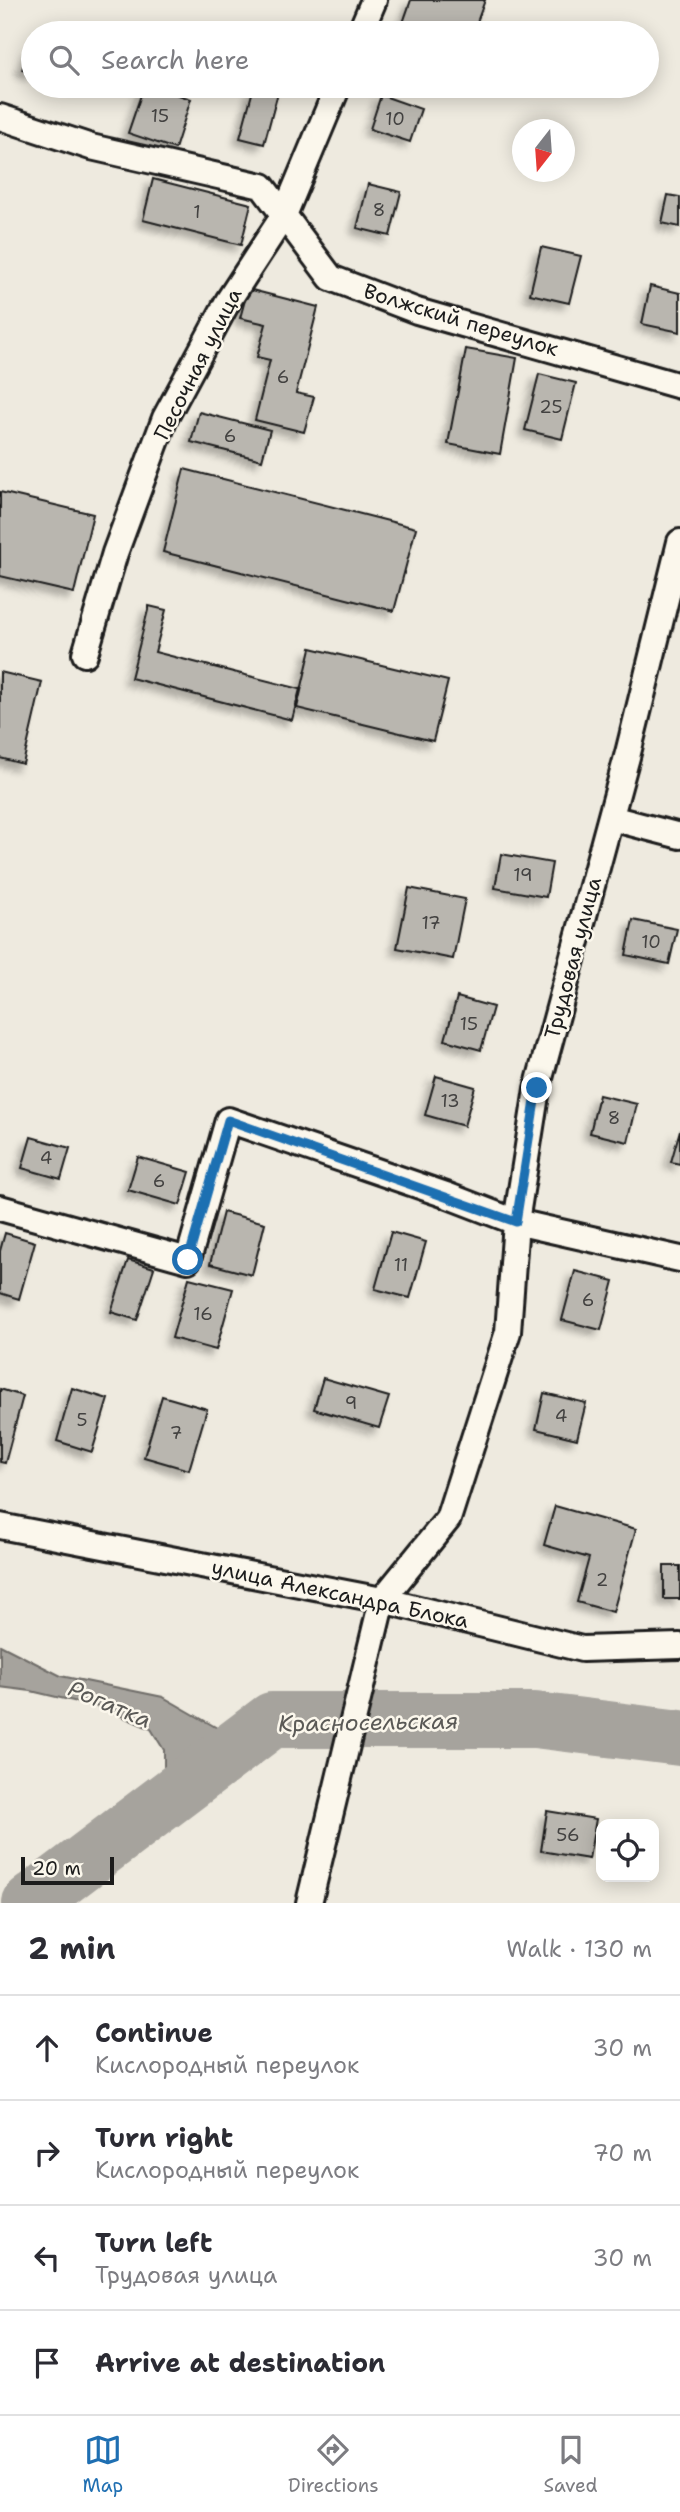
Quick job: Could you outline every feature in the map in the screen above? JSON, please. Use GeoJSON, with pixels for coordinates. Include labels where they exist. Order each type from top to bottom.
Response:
{"type":"FeatureCollection","features":[{"type":"Feature","properties":{"kind":"street"},"geometry":{"type":"LineString","coordinates":[[365,21],[374,0]]}},
{"type":"Feature","properties":{"kind":"street","name":"Песочная улица"},"geometry":{"type":"LineString","coordinates":[[85,654],[116,553],[165,418],[228,301],[284,215],[333,98]]}},
{"type":"Feature","properties":{"kind":"street","name":"Волжский переулок"},"geometry":{"type":"LineString","coordinates":[[0,117],[91,147],[262,186],[331,278],[417,311],[680,386]]}},
{"type":"Feature","properties":{"kind":"street","name":"Трудовая улица"},"geometry":{"type":"LineString","coordinates":[[382,1600],[448,1519],[508,1332],[516,1222],[537,1088],[611,818],[680,542]]}},
{"type":"Feature","properties":{"kind":"street"},"geometry":{"type":"LineString","coordinates":[[611,818],[680,836]]}},
{"type":"Feature","properties":{"kind":"street"},"geometry":{"type":"LineString","coordinates":[[0,1208],[188,1260],[228,1120],[516,1222],[680,1259]]}},
{"type":"Feature","properties":{"kind":"street","name":"улица Александра Блока"},"geometry":{"type":"LineString","coordinates":[[0,1526],[382,1600],[582,1649],[680,1646]]}},
{"type":"Feature","properties":{"kind":"street"},"geometry":{"type":"LineString","coordinates":[[309,1903],[382,1600]]}},
{"type":"Feature","properties":{"kind":"water","name":"Рогатка"},"geometry":{"type":"Polygon","coordinates":[[[0,1645],[61,1676],[163,1697],[219,1729],[164,1770],[164,1750],[151,1729],[103,1708],[31,1691],[0,1687],[0,1645]]]}},
{"type":"Feature","properties":{"kind":"building"},"geometry":{"type":"Polygon","coordinates":[[[411,0],[485,0],[477,21],[404,21],[411,0]]]}},
{"type":"Feature","properties":{"kind":"building"},"geometry":{"type":"Polygon","coordinates":[[[140,98],[191,99],[175,149],[128,133],[140,98]]]}},
{"type":"Feature","properties":{"kind":"building"},"geometry":{"type":"Polygon","coordinates":[[[251,98],[277,98],[264,144],[240,138],[251,98]]]}},
{"type":"Feature","properties":{"kind":"building"},"geometry":{"type":"Polygon","coordinates":[[[380,98],[390,98],[421,109],[410,142],[370,129],[380,98]]]}},
{"type":"Feature","properties":{"kind":"building"},"geometry":{"type":"Polygon","coordinates":[[[153,179],[251,204],[241,245],[143,220],[153,179]]]}},
{"type":"Feature","properties":{"kind":"building"},"geometry":{"type":"Polygon","coordinates":[[[368,184],[401,192],[390,236],[357,228],[368,184]]]}},
{"type":"Feature","properties":{"kind":"building"},"geometry":{"type":"Polygon","coordinates":[[[668,195],[680,197],[680,227],[662,223],[668,195]]]}},
{"type":"Feature","properties":{"kind":"building"},"geometry":{"type":"Polygon","coordinates":[[[541,247],[581,256],[569,303],[530,294],[541,247]]]}},
{"type":"Feature","properties":{"kind":"building"},"geometry":{"type":"Polygon","coordinates":[[[650,286],[680,293],[680,332],[642,324],[650,286]]]}},
{"type":"Feature","properties":{"kind":"building"},"geometry":{"type":"Polygon","coordinates":[[[248,289],[318,307],[296,393],[314,397],[304,432],[255,420],[270,360],[257,357],[266,324],[240,318],[248,289]]]}},
{"type":"Feature","properties":{"kind":"building"},"geometry":{"type":"Polygon","coordinates":[[[466,349],[517,358],[500,454],[448,444],[466,349]]]}},
{"type":"Feature","properties":{"kind":"building"},"geometry":{"type":"Polygon","coordinates":[[[539,374],[576,383],[562,439],[525,430],[539,374]]]}},
{"type":"Feature","properties":{"kind":"building"},"geometry":{"type":"Polygon","coordinates":[[[199,412],[270,430],[262,460],[191,442],[199,412]]]}},
{"type":"Feature","properties":{"kind":"building"},"geometry":{"type":"Polygon","coordinates":[[[184,469],[416,528],[394,611],[163,552],[184,469]]]}},
{"type":"Feature","properties":{"kind":"building"},"geometry":{"type":"Polygon","coordinates":[[[0,492],[93,514],[74,593],[0,576],[0,492]]]}},
{"type":"Feature","properties":{"kind":"building"},"geometry":{"type":"Polygon","coordinates":[[[149,606],[166,610],[155,652],[300,689],[292,720],[131,678],[149,606]]]}},
{"type":"Feature","properties":{"kind":"building"},"geometry":{"type":"Polygon","coordinates":[[[311,648],[448,681],[433,741],[297,708],[311,648]]]}},
{"type":"Feature","properties":{"kind":"building"},"geometry":{"type":"Polygon","coordinates":[[[0,672],[42,682],[23,764],[0,758],[0,672]]]}},
{"type":"Feature","properties":{"kind":"building"},"geometry":{"type":"Polygon","coordinates":[[[501,854],[552,863],[546,897],[495,888],[501,854]]]}},
{"type":"Feature","properties":{"kind":"building"},"geometry":{"type":"Polygon","coordinates":[[[409,888],[465,899],[453,959],[397,948],[409,888]]]}},
{"type":"Feature","properties":{"kind":"building"},"geometry":{"type":"Polygon","coordinates":[[[633,920],[677,929],[669,964],[626,955],[633,920]]]}},
{"type":"Feature","properties":{"kind":"building"},"geometry":{"type":"Polygon","coordinates":[[[457,997],[493,1007],[481,1050],[445,1040],[457,997]]]}},
{"type":"Feature","properties":{"kind":"building"},"geometry":{"type":"Polygon","coordinates":[[[436,1076],[475,1087],[464,1126],[425,1115],[436,1076]]]}},
{"type":"Feature","properties":{"kind":"building"},"geometry":{"type":"Polygon","coordinates":[[[599,1095],[637,1104],[628,1142],[590,1133],[599,1095]]]}},
{"type":"Feature","properties":{"kind":"building"},"geometry":{"type":"Polygon","coordinates":[[[680,1130],[680,1164],[671,1162],[680,1130]]]}},
{"type":"Feature","properties":{"kind":"building"},"geometry":{"type":"Polygon","coordinates":[[[31,1137],[70,1148],[61,1179],[22,1168],[31,1137]]]}},
{"type":"Feature","properties":{"kind":"building"},"geometry":{"type":"Polygon","coordinates":[[[138,1157],[190,1172],[180,1205],[128,1190],[138,1157]]]}},
{"type":"Feature","properties":{"kind":"building"},"geometry":{"type":"Polygon","coordinates":[[[223,1212],[265,1223],[252,1275],[210,1264],[223,1212]]]}},
{"type":"Feature","properties":{"kind":"building"},"geometry":{"type":"Polygon","coordinates":[[[391,1232],[426,1242],[410,1298],[375,1289],[391,1232]]]}},
{"type":"Feature","properties":{"kind":"building"},"geometry":{"type":"Polygon","coordinates":[[[5,1233],[35,1242],[19,1299],[0,1293],[0,1251],[5,1233]]]}},
{"type":"Feature","properties":{"kind":"building"},"geometry":{"type":"Polygon","coordinates":[[[128,1260],[154,1268],[137,1320],[111,1312],[128,1260]]]}},
{"type":"Feature","properties":{"kind":"building"},"geometry":{"type":"Polygon","coordinates":[[[575,1271],[614,1281],[601,1330],[562,1320],[575,1271]]]}},
{"type":"Feature","properties":{"kind":"building"},"geometry":{"type":"Polygon","coordinates":[[[189,1278],[233,1289],[216,1350],[172,1338],[189,1278]]]}},
{"type":"Feature","properties":{"kind":"building"},"geometry":{"type":"Polygon","coordinates":[[[323,1378],[389,1397],[379,1428],[314,1409],[323,1378]]]}},
{"type":"Feature","properties":{"kind":"building"},"geometry":{"type":"Polygon","coordinates":[[[72,1388],[108,1399],[92,1452],[57,1441],[72,1388]]]}},
{"type":"Feature","properties":{"kind":"building"},"geometry":{"type":"Polygon","coordinates":[[[0,1389],[23,1396],[5,1463],[0,1462],[0,1389]]]}},
{"type":"Feature","properties":{"kind":"building"},"geometry":{"type":"Polygon","coordinates":[[[544,1393],[586,1403],[577,1439],[536,1429],[544,1393]]]}},
{"type":"Feature","properties":{"kind":"building"},"geometry":{"type":"Polygon","coordinates":[[[162,1396],[207,1409],[189,1470],[144,1457],[162,1396]]]}},
{"type":"Feature","properties":{"kind":"building"},"geometry":{"type":"Polygon","coordinates":[[[555,1506],[636,1529],[613,1612],[577,1602],[589,1558],[544,1545],[555,1506]]]}},
{"type":"Feature","properties":{"kind":"building"},"geometry":{"type":"Polygon","coordinates":[[[664,1566],[680,1566],[680,1599],[664,1599],[664,1566]]]}},
{"type":"Feature","properties":{"kind":"building"},"geometry":{"type":"Polygon","coordinates":[[[547,1811],[596,1819],[589,1859],[541,1851],[547,1811]]]}},
{"type":"Feature","properties":{"kind":"waterway","name":"Красносельская"},"geometry":{"type":"LineString","coordinates":[[30,1903],[272,1720],[535,1720],[680,1738]]}},
{"type":"Feature","properties":{"kind":"route"},"geometry":{"type":"LineString","coordinates":[[188,1260],[228,1120],[516,1222],[537,1088]]}}]}
